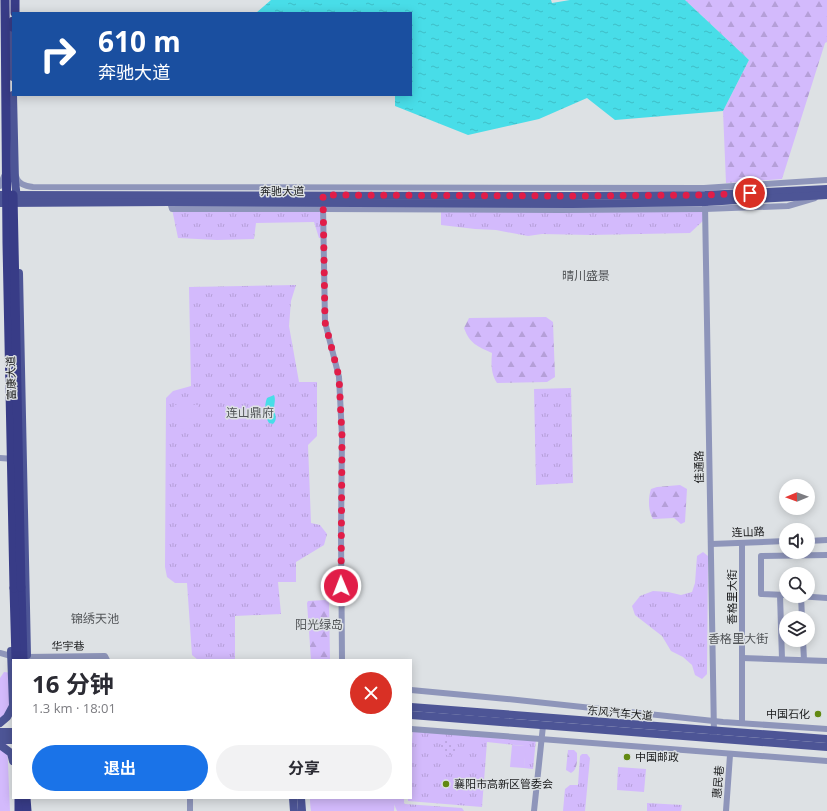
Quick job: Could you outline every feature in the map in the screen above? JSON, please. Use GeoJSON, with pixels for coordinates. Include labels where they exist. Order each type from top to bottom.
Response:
{"type":"FeatureCollection","features":[{"type":"Feature","properties":{"kind":"highway"},"geometry":{"type":"LineString","coordinates":[[3,0],[14,658]]}},
{"type":"Feature","properties":{"kind":"highway"},"geometry":{"type":"LineString","coordinates":[[10,0],[12,82]]}},
{"type":"Feature","properties":{"kind":"highway"},"geometry":{"type":"LineString","coordinates":[[15,0],[15,12]]}},
{"type":"Feature","properties":{"kind":"highway"},"geometry":{"type":"LineString","coordinates":[[12,96],[26,659]]}},
{"type":"Feature","properties":{"kind":"highway"},"geometry":{"type":"LineString","coordinates":[[19,799],[19,811]]}},
{"type":"Feature","properties":{"kind":"highway"},"geometry":{"type":"LineString","coordinates":[[26,799],[26,811]]}},
{"type":"Feature","properties":{"kind":"main road","name":"富康大道"},"geometry":{"type":"LineString","coordinates":[[3,0],[4,176],[1,195],[4,458],[14,658]]}},
{"type":"Feature","properties":{"kind":"main road"},"geometry":{"type":"LineString","coordinates":[[10,0],[12,24]]}},
{"type":"Feature","properties":{"kind":"main road","name":"富康大道"},"geometry":{"type":"LineString","coordinates":[[13,96],[24,458],[26,659]]}},
{"type":"Feature","properties":{"kind":"main road","name":"奔驰大道"},"geometry":{"type":"LineString","coordinates":[[1,195],[257,191],[323,202]]}},
{"type":"Feature","properties":{"kind":"main road","name":"奔驰大道"},"geometry":{"type":"LineString","coordinates":[[2,203],[705,202],[825,193]]}},
{"type":"Feature","properties":{"kind":"main road","name":"东风汽车大道"},"geometry":{"type":"LineString","coordinates":[[412,707],[827,747]]}},
{"type":"Feature","properties":{"kind":"main road"},"geometry":{"type":"LineString","coordinates":[[0,723],[7,717],[12,708]]}},
{"type":"Feature","properties":{"kind":"main road","name":"东风汽车大道"},"geometry":{"type":"LineString","coordinates":[[412,715],[543,726],[827,739]]}},
{"type":"Feature","properties":{"kind":"main road"},"geometry":{"type":"LineString","coordinates":[[0,732],[12,732]]}},
{"type":"Feature","properties":{"kind":"main road"},"geometry":{"type":"LineString","coordinates":[[0,740],[12,740]]}},
{"type":"Feature","properties":{"kind":"main road"},"geometry":{"type":"LineString","coordinates":[[0,745],[11,754],[12,758]]}},
{"type":"Feature","properties":{"kind":"main road"},"geometry":{"type":"LineString","coordinates":[[16,799],[16,811]]}},
{"type":"Feature","properties":{"kind":"main road"},"geometry":{"type":"LineString","coordinates":[[30,799],[30,811]]}},
{"type":"Feature","properties":{"kind":"main road"},"geometry":{"type":"LineString","coordinates":[[293,799],[294,811]]}},
{"type":"Feature","properties":{"kind":"main road"},"geometry":{"type":"LineString","coordinates":[[301,799],[302,811]]}},
{"type":"Feature","properties":{"kind":"street"},"geometry":{"type":"LineString","coordinates":[[15,172],[19,182],[26,186],[33,187],[257,191],[704,188],[827,180]]}},
{"type":"Feature","properties":{"kind":"street"},"geometry":{"type":"LineString","coordinates":[[0,186],[4,176]]}},
{"type":"Feature","properties":{"kind":"street"},"geometry":{"type":"LineString","coordinates":[[342,659],[342,436],[339,377],[325,322],[323,202],[560,210],[705,202],[788,206],[825,193]]}},
{"type":"Feature","properties":{"kind":"street","name":"佳通路"},"geometry":{"type":"LineString","coordinates":[[705,202],[714,735]]}},
{"type":"Feature","properties":{"kind":"street"},"geometry":{"type":"LineString","coordinates":[[4,458],[24,458]]}},
{"type":"Feature","properties":{"kind":"street"},"geometry":{"type":"LineString","coordinates":[[815,541],[827,540]]}},
{"type":"Feature","properties":{"kind":"street","name":"连山路"},"geometry":{"type":"LineString","coordinates":[[711,544],[779,541]]}},
{"type":"Feature","properties":{"kind":"street","name":"香格里大街"},"geometry":{"type":"LineString","coordinates":[[742,543],[742,723]]}},
{"type":"Feature","properties":{"kind":"street"},"geometry":{"type":"LineString","coordinates":[[779,595],[761,594],[761,556],[827,555]]}},
{"type":"Feature","properties":{"kind":"street"},"geometry":{"type":"LineString","coordinates":[[815,597],[827,598]]}},
{"type":"Feature","properties":{"kind":"street"},"geometry":{"type":"LineString","coordinates":[[782,659],[783,603]]}},
{"type":"Feature","properties":{"kind":"street"},"geometry":{"type":"LineString","coordinates":[[803,647],[804,660]]}},
{"type":"Feature","properties":{"kind":"street"},"geometry":{"type":"LineString","coordinates":[[0,654],[14,658]]}},
{"type":"Feature","properties":{"kind":"street","name":"华宇巷"},"geometry":{"type":"LineString","coordinates":[[26,659],[105,656],[106,659]]}},
{"type":"Feature","properties":{"kind":"street"},"geometry":{"type":"LineString","coordinates":[[742,658],[827,661]]}},
{"type":"Feature","properties":{"kind":"street"},"geometry":{"type":"LineString","coordinates":[[412,690],[507,698],[714,721],[827,729]]}},
{"type":"Feature","properties":{"kind":"street"},"geometry":{"type":"LineString","coordinates":[[534,811],[543,726]]}},
{"type":"Feature","properties":{"kind":"street"},"geometry":{"type":"LineString","coordinates":[[412,729],[730,755],[827,761]]}},
{"type":"Feature","properties":{"kind":"street","name":"惠民巷"},"geometry":{"type":"LineString","coordinates":[[726,811],[730,755]]}},
{"type":"Feature","properties":{"kind":"street"},"geometry":{"type":"LineString","coordinates":[[190,799],[190,811]]}},
{"type":"Feature","properties":{"kind":"green space"},"geometry":{"type":"Polygon","coordinates":[[[685,0],[827,0],[827,42],[825,43],[782,179],[726,183],[723,111],[749,60],[685,0]]]}},
{"type":"Feature","properties":{"kind":"green space"},"geometry":{"type":"Polygon","coordinates":[[[172,209],[323,209],[324,238],[319,238],[314,222],[256,223],[254,239],[217,240],[178,238],[172,209]]]}},
{"type":"Feature","properties":{"kind":"green space"},"geometry":{"type":"Polygon","coordinates":[[[441,209],[705,209],[705,219],[690,233],[590,235],[542,234],[528,236],[496,230],[441,225],[441,209]]]}},
{"type":"Feature","properties":{"kind":"green space"},"geometry":{"type":"Polygon","coordinates":[[[296,285],[291,301],[289,326],[299,382],[317,382],[317,436],[308,445],[311,523],[320,525],[327,534],[324,545],[296,562],[296,582],[278,582],[281,614],[235,616],[235,659],[197,659],[192,655],[187,583],[175,583],[167,577],[165,567],[166,398],[173,391],[191,386],[189,287],[296,285]]]}},
{"type":"Feature","properties":{"kind":"green space"},"geometry":{"type":"Polygon","coordinates":[[[546,317],[553,322],[555,377],[547,382],[497,383],[492,369],[492,353],[475,344],[469,338],[464,328],[469,318],[546,317]]]}},
{"type":"Feature","properties":{"kind":"green space"},"geometry":{"type":"Polygon","coordinates":[[[571,388],[573,483],[536,485],[534,389],[571,388]]]}},
{"type":"Feature","properties":{"kind":"green space"},"geometry":{"type":"Polygon","coordinates":[[[174,405],[198,405],[198,417],[174,417],[174,405]]]}},
{"type":"Feature","properties":{"kind":"green space"},"geometry":{"type":"Polygon","coordinates":[[[192,418],[192,428],[181,429],[181,419],[192,418]]]}},
{"type":"Feature","properties":{"kind":"green space"},"geometry":{"type":"Polygon","coordinates":[[[680,485],[687,489],[685,522],[681,524],[674,518],[653,519],[649,504],[651,489],[680,485]]]}},
{"type":"Feature","properties":{"kind":"green space"},"geometry":{"type":"Polygon","coordinates":[[[703,552],[708,556],[707,674],[702,679],[695,675],[692,665],[683,657],[671,651],[662,636],[635,615],[632,606],[640,596],[653,591],[681,595],[692,592],[695,583],[697,556],[703,552]]]}},
{"type":"Feature","properties":{"kind":"green space"},"geometry":{"type":"Polygon","coordinates":[[[325,600],[329,602],[330,659],[311,659],[308,601],[325,600]]]}},
{"type":"Feature","properties":{"kind":"green space"},"geometry":{"type":"Polygon","coordinates":[[[4,672],[12,673],[12,704],[0,720],[0,678],[4,672]]]}},
{"type":"Feature","properties":{"kind":"green space"},"geometry":{"type":"Polygon","coordinates":[[[413,729],[536,739],[533,769],[524,768],[525,746],[487,742],[482,807],[408,801],[408,799],[412,799],[413,729]]]}},
{"type":"Feature","properties":{"kind":"green space"},"geometry":{"type":"Polygon","coordinates":[[[0,740],[7,740],[10,811],[0,811],[0,740]]]}},
{"type":"Feature","properties":{"kind":"green space"},"geometry":{"type":"Polygon","coordinates":[[[446,740],[451,741],[457,748],[455,752],[449,756],[444,754],[440,748],[446,740]]]}},
{"type":"Feature","properties":{"kind":"green space"},"geometry":{"type":"Polygon","coordinates":[[[512,745],[526,746],[524,768],[510,767],[512,745]]]}},
{"type":"Feature","properties":{"kind":"green space"},"geometry":{"type":"Polygon","coordinates":[[[568,750],[574,750],[577,753],[576,767],[571,773],[566,770],[568,750]]]}},
{"type":"Feature","properties":{"kind":"green space"},"geometry":{"type":"Polygon","coordinates":[[[582,754],[587,754],[590,758],[585,811],[563,811],[565,789],[570,785],[578,785],[580,756],[582,754]]]}},
{"type":"Feature","properties":{"kind":"green space"},"geometry":{"type":"Polygon","coordinates":[[[618,767],[646,769],[644,792],[617,790],[618,767]]]}},
{"type":"Feature","properties":{"kind":"green space"},"geometry":{"type":"Polygon","coordinates":[[[310,799],[404,799],[405,804],[462,808],[464,811],[397,811],[394,804],[394,811],[311,811],[310,799]]]}},
{"type":"Feature","properties":{"kind":"green space"},"geometry":{"type":"Polygon","coordinates":[[[310,799],[395,799],[394,811],[311,811],[310,799]]]}},
{"type":"Feature","properties":{"kind":"green space"},"geometry":{"type":"Polygon","coordinates":[[[647,803],[682,805],[681,811],[647,811],[647,803]]]}},
{"type":"Feature","properties":{"kind":"water"},"geometry":{"type":"Polygon","coordinates":[[[271,0],[551,0],[552,3],[570,0],[685,0],[749,60],[723,111],[615,120],[587,98],[539,119],[468,135],[395,106],[395,96],[412,96],[412,12],[257,12],[271,0]]]}},
{"type":"Feature","properties":{"kind":"water"},"geometry":{"type":"Polygon","coordinates":[[[274,395],[276,419],[273,424],[269,423],[265,407],[267,398],[274,395]]]}},
{"type":"Feature","properties":{"kind":"place","name":"中国石化"},"geometry":{"type":"Point","coordinates":[818,714]}},
{"type":"Feature","properties":{"kind":"place","name":"中国邮政"},"geometry":{"type":"Point","coordinates":[627,757]}},
{"type":"Feature","properties":{"kind":"place","name":"襄阳市高新区管委会"},"geometry":{"type":"Point","coordinates":[446,784]}},
{"type":"Feature","properties":{"kind":"district","name":"晴川盛景"},"geometry":{"type":"Point","coordinates":[586,276]}},
{"type":"Feature","properties":{"kind":"district","name":"连山鼎府"},"geometry":{"type":"Point","coordinates":[250,413]}},
{"type":"Feature","properties":{"kind":"district","name":"锦绣天池"},"geometry":{"type":"Point","coordinates":[95,619]}},
{"type":"Feature","properties":{"kind":"district","name":"阳光绿岛"},"geometry":{"type":"Point","coordinates":[319,625]}},
{"type":"Feature","properties":{"kind":"district","name":"香格里大街"},"geometry":{"type":"Point","coordinates":[738,639]}},
{"type":"Feature","properties":{"kind":"route"},"geometry":{"type":"LineString","coordinates":[[341,586],[342,436],[339,377],[325,322],[323,195],[572,196],[705,195],[750,193]]}}]}
